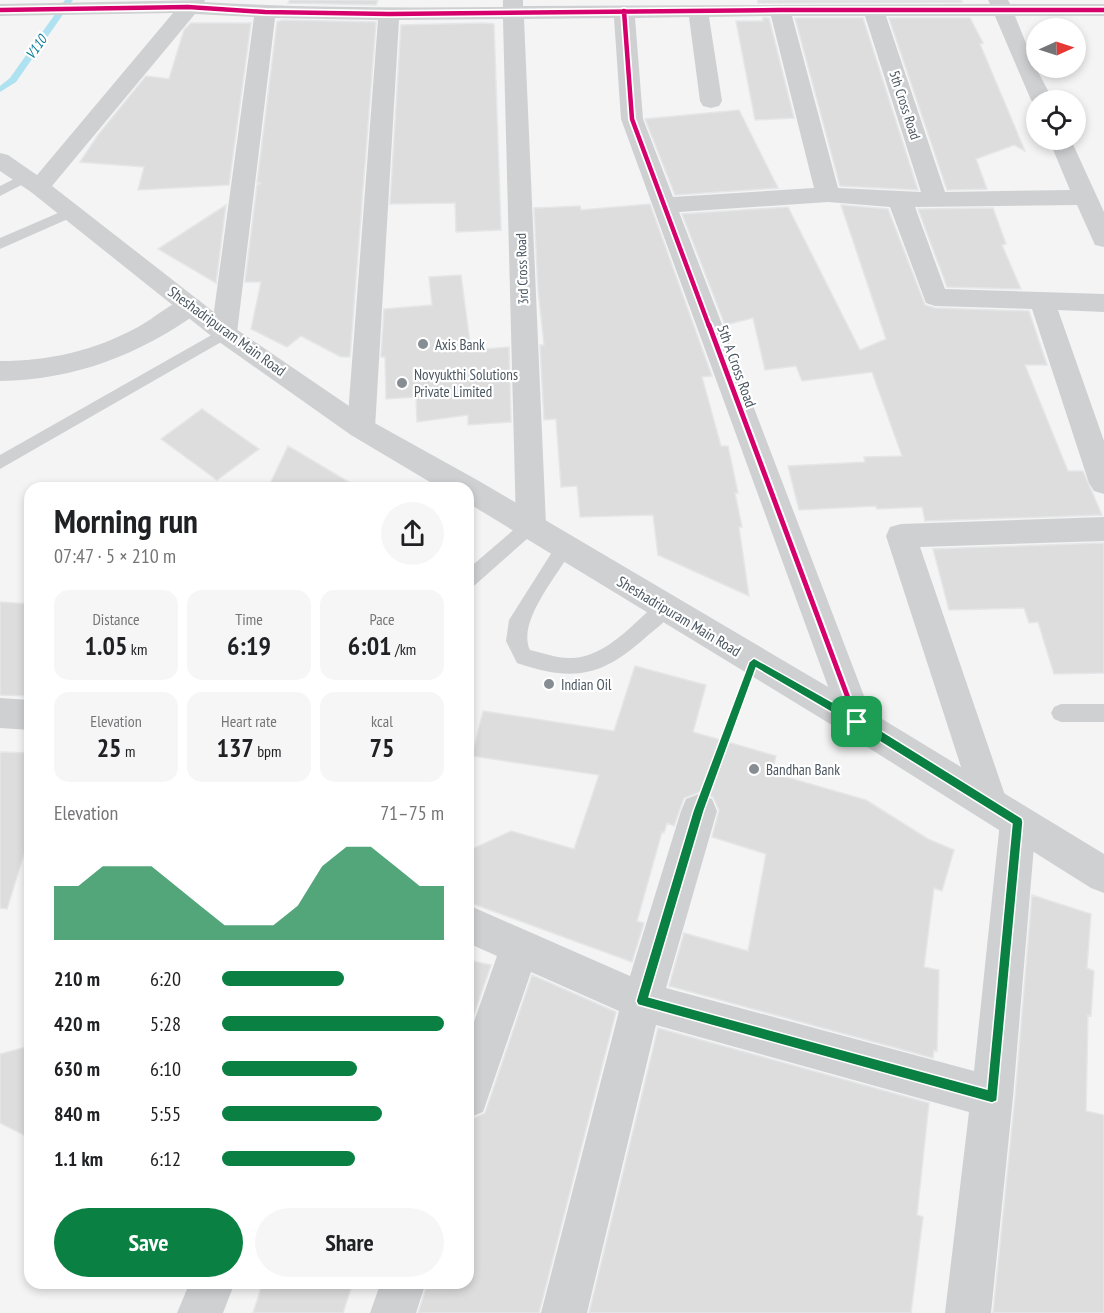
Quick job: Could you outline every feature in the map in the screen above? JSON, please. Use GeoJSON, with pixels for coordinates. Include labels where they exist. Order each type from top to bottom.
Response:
{"type":"FeatureCollection","features":[{"type":"Feature","properties":{"kind":"street"},"geometry":{"type":"LineString","coordinates":[[16,174],[192,4]]}},
{"type":"Feature","properties":{"kind":"street"},"geometry":{"type":"LineString","coordinates":[[0,10],[192,4],[265,12],[389,14],[513,7],[698,11],[1000,5],[1100,10]]}},
{"type":"Feature","properties":{"kind":"street"},"geometry":{"type":"LineString","coordinates":[[1000,5],[1038,90]]}},
{"type":"Feature","properties":{"kind":"street","name":"3rd Cross Road"},"geometry":{"type":"LineString","coordinates":[[513,7],[531,525]]}},
{"type":"Feature","properties":{"kind":"street","name":"5th Cross Road"},"geometry":{"type":"LineString","coordinates":[[873,9],[936,200]]}},
{"type":"Feature","properties":{"kind":"street"},"geometry":{"type":"LineString","coordinates":[[780,10],[828,195]]}},
{"type":"Feature","properties":{"kind":"street","name":"5th A Cross Road"},"geometry":{"type":"LineString","coordinates":[[624,11],[632,118],[857,722]]}},
{"type":"Feature","properties":{"kind":"street"},"geometry":{"type":"LineString","coordinates":[[698,11],[711,100]]}},
{"type":"Feature","properties":{"kind":"street"},"geometry":{"type":"LineString","coordinates":[[224,333],[265,12]]}},
{"type":"Feature","properties":{"kind":"street"},"geometry":{"type":"LineString","coordinates":[[361,428],[389,14]]}},
{"type":"Feature","properties":{"kind":"street"},"geometry":{"type":"LineString","coordinates":[[1064,150],[1104,239]]}},
{"type":"Feature","properties":{"kind":"street","name":"Sheshadripuram Main Road"},"geometry":{"type":"LineString","coordinates":[[16,174],[72,212],[224,333],[361,428],[456,482]]}},
{"type":"Feature","properties":{"kind":"street"},"geometry":{"type":"LineString","coordinates":[[665,205],[828,195],[900,200],[1085,197]]}},
{"type":"Feature","properties":{"kind":"street"},"geometry":{"type":"LineString","coordinates":[[900,200],[935,297],[1104,303]]}},
{"type":"Feature","properties":{"kind":"street"},"geometry":{"type":"LineString","coordinates":[[1042,301],[1104,483]]}},
{"type":"Feature","properties":{"kind":"street"},"geometry":{"type":"LineString","coordinates":[[0,371],[30,373],[67,366],[104,354],[173,318],[190,306]]}},
{"type":"Feature","properties":{"kind":"street","name":"Sheshadripuram Main Road"},"geometry":{"type":"LineString","coordinates":[[474,493],[857,722],[1104,875]]}},
{"type":"Feature","properties":{"kind":"street"},"geometry":{"type":"LineString","coordinates":[[968,1313],[992,1097],[1004,813],[901,536],[1104,529]]}},
{"type":"Feature","properties":{"kind":"street"},"geometry":{"type":"LineString","coordinates":[[0,713],[24,715]]}},
{"type":"Feature","properties":{"kind":"street"},"geometry":{"type":"LineString","coordinates":[[564,1313],[642,1001],[699,811]]}},
{"type":"Feature","properties":{"kind":"street"},"geometry":{"type":"LineString","coordinates":[[474,927],[642,1001],[992,1097]]}},
{"type":"Feature","properties":{"kind":"street"},"geometry":{"type":"LineString","coordinates":[[474,1080],[520,947]]}},
{"type":"Feature","properties":{"kind":"street"},"geometry":{"type":"LineString","coordinates":[[200,1313],[210,1289]]}},
{"type":"Feature","properties":{"kind":"street"},"geometry":{"type":"LineString","coordinates":[[393,1313],[402,1289]]}},
{"type":"Feature","properties":{"kind":"lane"},"geometry":{"type":"LineString","coordinates":[[0,192],[16,174]]}},
{"type":"Feature","properties":{"kind":"lane"},"geometry":{"type":"LineString","coordinates":[[0,244],[72,212]]}},
{"type":"Feature","properties":{"kind":"lane"},"geometry":{"type":"LineString","coordinates":[[0,463],[224,333]]}},
{"type":"Feature","properties":{"kind":"lane"},"geometry":{"type":"LineString","coordinates":[[474,575],[531,525]]}},
{"type":"Feature","properties":{"kind":"lane"},"geometry":{"type":"LineString","coordinates":[[565,546],[519,620],[516,641],[524,657],[570,667],[585,666],[610,654],[666,608]]}},
{"type":"Feature","properties":{"kind":"lane"},"geometry":{"type":"LineString","coordinates":[[1061,713],[1104,713]]}},
{"type":"Feature","properties":{"kind":"path"},"geometry":{"type":"LineString","coordinates":[[699,811],[754,662]]}},
{"type":"Feature","properties":{"kind":"building"},"geometry":{"type":"Polygon","coordinates":[[[290,0],[378,0],[376,5],[288,3],[290,0]]]}},
{"type":"Feature","properties":{"kind":"building"},"geometry":{"type":"Polygon","coordinates":[[[758,0],[961,0],[962,2],[758,3],[758,0]]]}},
{"type":"Feature","properties":{"kind":"building"},"geometry":{"type":"Polygon","coordinates":[[[763,18],[769,18],[794,118],[755,120],[736,21],[763,21],[763,18]]]}},
{"type":"Feature","properties":{"kind":"building"},"geometry":{"type":"Polygon","coordinates":[[[795,18],[863,18],[918,190],[840,186],[795,18]]]}},
{"type":"Feature","properties":{"kind":"building"},"geometry":{"type":"Polygon","coordinates":[[[889,18],[970,18],[983,43],[980,44],[1025,151],[1014,145],[976,159],[987,189],[947,190],[889,18]]]}},
{"type":"Feature","properties":{"kind":"building"},"geometry":{"type":"Polygon","coordinates":[[[282,20],[376,22],[350,357],[341,357],[301,336],[287,347],[251,329],[261,282],[245,282],[257,185],[261,183],[257,183],[277,22],[282,20]]]}},
{"type":"Feature","properties":{"kind":"building"},"geometry":{"type":"Polygon","coordinates":[[[191,23],[251,23],[229,185],[138,190],[144,167],[80,162],[98,135],[146,76],[169,79],[184,30],[191,23]]]}},
{"type":"Feature","properties":{"kind":"building"},"geometry":{"type":"Polygon","coordinates":[[[494,24],[501,230],[456,232],[455,203],[390,204],[401,25],[494,24]]]}},
{"type":"Feature","properties":{"kind":"building"},"geometry":{"type":"Polygon","coordinates":[[[739,110],[778,188],[675,195],[645,119],[739,110]]]}},
{"type":"Feature","properties":{"kind":"building"},"geometry":{"type":"Polygon","coordinates":[[[650,204],[712,376],[702,377],[721,446],[728,446],[738,493],[735,493],[742,527],[739,527],[749,596],[658,555],[653,515],[580,517],[577,486],[561,487],[556,419],[544,420],[540,345],[544,345],[538,290],[534,208],[580,206],[581,210],[650,204]]]}},
{"type":"Feature","properties":{"kind":"building"},"geometry":{"type":"Polygon","coordinates":[[[226,205],[216,283],[158,249],[226,205]]]}},
{"type":"Feature","properties":{"kind":"building"},"geometry":{"type":"Polygon","coordinates":[[[841,205],[888,209],[925,305],[935,308],[1029,311],[1047,365],[1025,365],[1068,471],[1083,471],[1102,515],[925,521],[922,507],[877,509],[876,506],[799,510],[788,466],[865,462],[864,457],[902,456],[872,372],[802,381],[796,366],[765,370],[753,318],[725,325],[682,214],[788,207],[860,350],[886,339],[841,205]]]}},
{"type":"Feature","properties":{"kind":"building"},"geometry":{"type":"Polygon","coordinates":[[[993,208],[1006,244],[1002,245],[1021,289],[947,287],[918,209],[993,208]]]}},
{"type":"Feature","properties":{"kind":"building"},"geometry":{"type":"Polygon","coordinates":[[[461,275],[471,350],[509,347],[511,422],[468,425],[468,415],[417,422],[416,397],[386,399],[385,357],[381,357],[384,309],[432,305],[429,277],[461,275]]]}},
{"type":"Feature","properties":{"kind":"building"},"geometry":{"type":"Polygon","coordinates":[[[202,409],[259,449],[217,480],[161,439],[202,409]]]}},
{"type":"Feature","properties":{"kind":"building"},"geometry":{"type":"Polygon","coordinates":[[[288,446],[349,482],[271,482],[288,446]]]}},
{"type":"Feature","properties":{"kind":"building"},"geometry":{"type":"Polygon","coordinates":[[[1104,543],[1104,673],[1054,674],[1038,622],[1029,623],[1024,608],[949,610],[933,549],[1104,543]]]}},
{"type":"Feature","properties":{"kind":"building"},"geometry":{"type":"Polygon","coordinates":[[[0,602],[24,604],[24,696],[0,695],[0,602]]]}},
{"type":"Feature","properties":{"kind":"building"},"geometry":{"type":"Polygon","coordinates":[[[635,666],[706,685],[693,732],[776,756],[772,773],[866,800],[928,839],[954,850],[942,891],[934,888],[924,967],[939,970],[937,1051],[934,1050],[933,1058],[669,986],[684,933],[748,951],[766,854],[712,837],[719,810],[713,797],[700,792],[684,798],[674,826],[667,823],[664,833],[662,832],[637,921],[644,923],[632,962],[474,904],[474,848],[511,831],[574,849],[599,775],[474,756],[483,711],[614,731],[635,666]]]}},
{"type":"Feature","properties":{"kind":"building"},"geometry":{"type":"Polygon","coordinates":[[[0,752],[24,753],[24,854],[7,909],[0,908],[0,752]]]}},
{"type":"Feature","properties":{"kind":"building"},"geometry":{"type":"Polygon","coordinates":[[[1032,895],[1091,914],[1087,968],[1094,971],[1091,1016],[1088,1015],[1086,1111],[1104,1115],[1104,1313],[993,1313],[1015,1097],[1032,895]]]}},
{"type":"Feature","properties":{"kind":"building"},"geometry":{"type":"Polygon","coordinates":[[[474,961],[491,965],[474,1015],[474,961]]]}},
{"type":"Feature","properties":{"kind":"building"},"geometry":{"type":"Polygon","coordinates":[[[532,975],[616,1012],[539,1313],[418,1313],[426,1289],[474,1289],[474,1118],[485,1113],[532,975]]]}},
{"type":"Feature","properties":{"kind":"building"},"geometry":{"type":"Polygon","coordinates":[[[658,1028],[929,1103],[917,1215],[923,1217],[911,1313],[589,1313],[658,1028]]]}},
{"type":"Feature","properties":{"kind":"building"},"geometry":{"type":"Polygon","coordinates":[[[24,1048],[24,1135],[0,1123],[0,1054],[24,1048]]]}},
{"type":"Feature","properties":{"kind":"building"},"geometry":{"type":"Polygon","coordinates":[[[261,1289],[351,1289],[343,1313],[253,1313],[261,1289]]]}},
{"type":"Feature","properties":{"kind":"waterway","name":"V110"},"geometry":{"type":"LineString","coordinates":[[0,90],[13,80],[69,0]]}},
{"type":"Feature","properties":{"kind":"cycle path"},"geometry":{"type":"LineString","coordinates":[[0,10],[188,7],[265,12],[389,14],[780,10],[1104,10]]}},
{"type":"Feature","properties":{"kind":"cycle path"},"geometry":{"type":"LineString","coordinates":[[624,11],[632,119],[857,722]]}},
{"type":"Feature","properties":{"kind":"place","name":"Axis Bank"},"geometry":{"type":"Point","coordinates":[423,344]}},
{"type":"Feature","properties":{"kind":"place","name":"Novyukthi Solutions Private Limited"},"geometry":{"type":"Point","coordinates":[402,383]}},
{"type":"Feature","properties":{"kind":"place","name":"Indian Oil"},"geometry":{"type":"Point","coordinates":[549,684]}},
{"type":"Feature","properties":{"kind":"place","name":"Bandhan Bank"},"geometry":{"type":"Point","coordinates":[754,769]}},
{"type":"Feature","properties":{"kind":"route"},"geometry":{"type":"LineString","coordinates":[[754,662],[857,722],[1018,822],[992,1097],[642,1001],[699,811],[754,662]]}}]}
